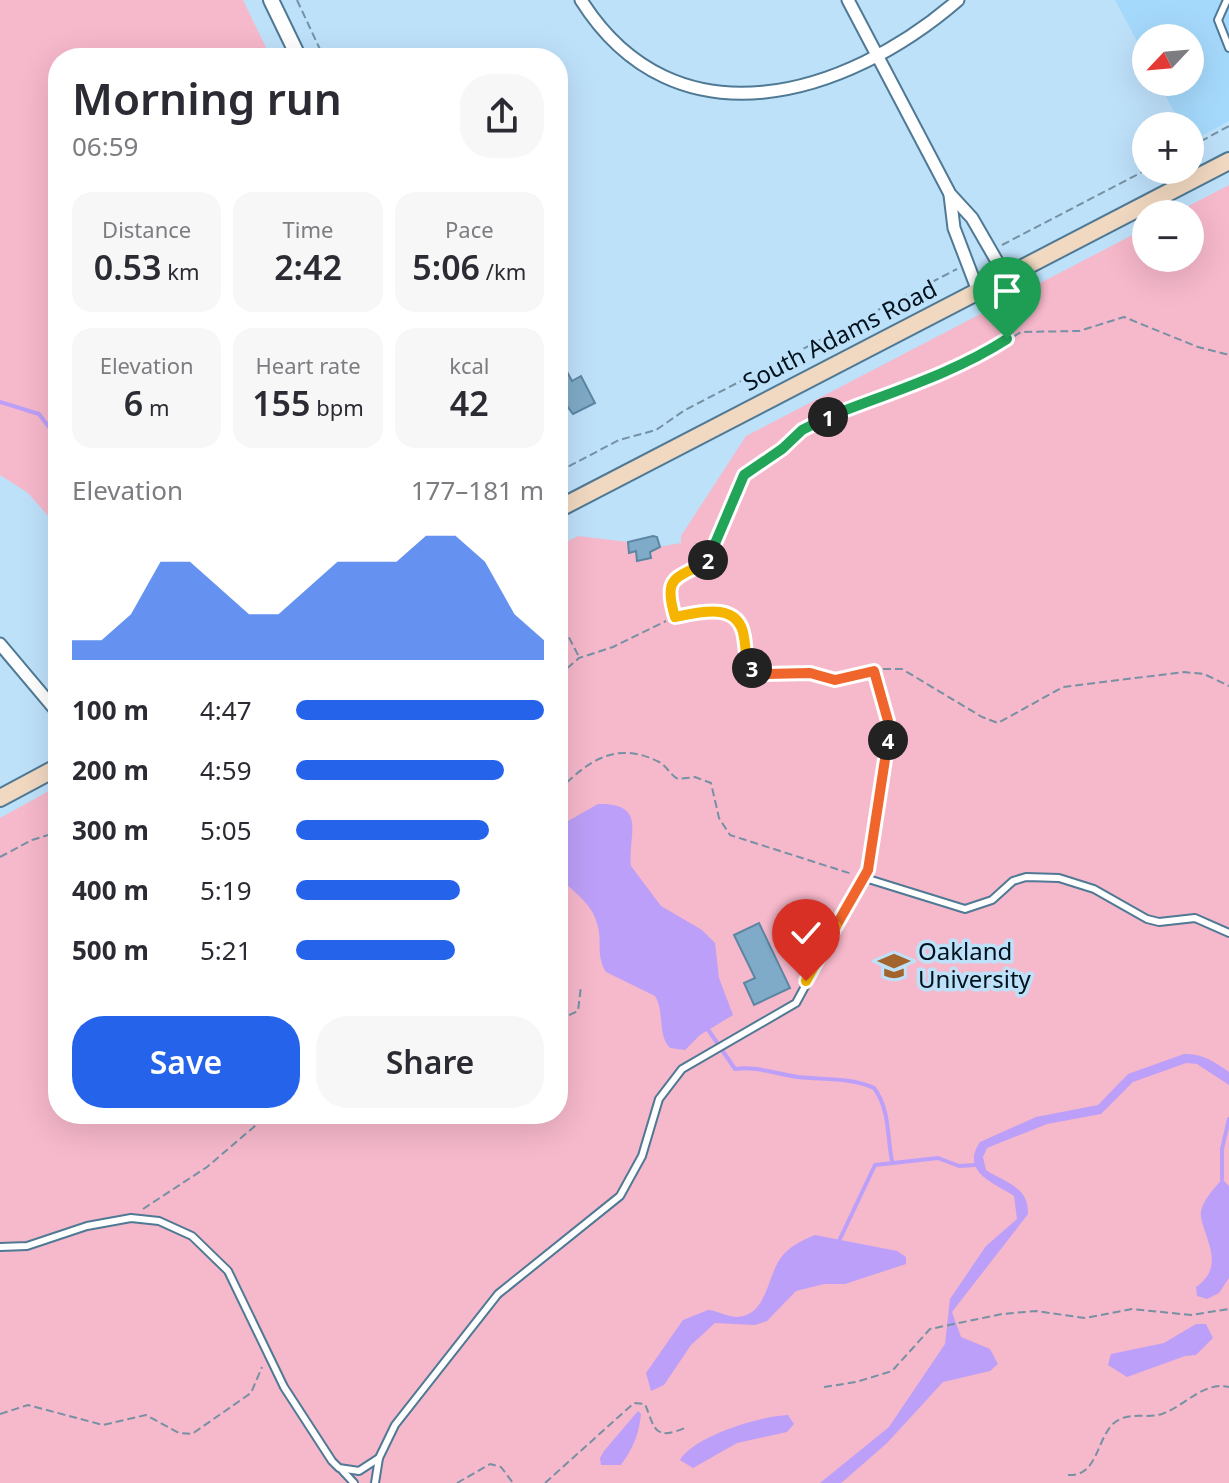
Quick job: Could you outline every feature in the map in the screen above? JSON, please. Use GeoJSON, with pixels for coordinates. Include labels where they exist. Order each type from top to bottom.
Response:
{"type":"FeatureCollection","features":[{"type":"Feature","properties":{"kind":"main road","name":"South Adams Road"},"geometry":{"type":"LineString","coordinates":[[568,504],[1229,161]]}},
{"type":"Feature","properties":{"kind":"main road"},"geometry":{"type":"LineString","coordinates":[[0,798],[48,772]]}},
{"type":"Feature","properties":{"kind":"street"},"geometry":{"type":"LineString","coordinates":[[271,0],[294,48]]}},
{"type":"Feature","properties":{"kind":"street"},"geometry":{"type":"LineString","coordinates":[[581,0],[597,26],[627,55],[654,74],[696,88],[726,93],[768,93],[813,84],[876,57],[934,20],[958,0]]}},
{"type":"Feature","properties":{"kind":"street"},"geometry":{"type":"LineString","coordinates":[[848,0],[950,194],[972,218],[1006,277]]}},
{"type":"Feature","properties":{"kind":"street"},"geometry":{"type":"LineString","coordinates":[[950,194],[954,228],[978,291]]}},
{"type":"Feature","properties":{"kind":"street"},"geometry":{"type":"LineString","coordinates":[[1,646],[48,701]]}},
{"type":"Feature","properties":{"kind":"lane"},"geometry":{"type":"LineString","coordinates":[[1227,0],[1218,20],[1229,48]]}},
{"type":"Feature","properties":{"kind":"lane"},"geometry":{"type":"LineString","coordinates":[[375,1483],[379,1458],[395,1425],[498,1294],[620,1196],[642,1156],[659,1099],[682,1069],[796,1003],[865,878],[877,828],[888,747],[888,721],[874,671],[835,680],[810,673],[758,673],[749,665],[742,626],[731,615],[719,611],[675,617]]}},
{"type":"Feature","properties":{"kind":"lane"},"geometry":{"type":"LineString","coordinates":[[865,878],[965,909],[992,900],[1013,881],[1026,877],[1059,878],[1094,889],[1147,919],[1159,922],[1195,918],[1229,933]]}},
{"type":"Feature","properties":{"kind":"lane"},"geometry":{"type":"LineString","coordinates":[[0,1247],[27,1246],[87,1226],[131,1218],[175,1227],[192,1236],[218,1258],[238,1288],[269,1356],[315,1437],[354,1483]]}},
{"type":"Feature","properties":{"kind":"lane"},"geometry":{"type":"LineString","coordinates":[[339,1468],[359,1471],[379,1458]]}},
{"type":"Feature","properties":{"kind":"path"},"geometry":{"type":"LineString","coordinates":[[297,0],[319,48]]}},
{"type":"Feature","properties":{"kind":"path"},"geometry":{"type":"LineString","coordinates":[[1204,139],[1229,126]]}},
{"type":"Feature","properties":{"kind":"path"},"geometry":{"type":"LineString","coordinates":[[992,251],[1132,177]]}},
{"type":"Feature","properties":{"kind":"path"},"geometry":{"type":"LineString","coordinates":[[568,467],[619,440],[656,430],[685,410],[966,264]]}},
{"type":"Feature","properties":{"kind":"path"},"geometry":{"type":"LineString","coordinates":[[568,667],[579,658],[613,647],[675,617],[670,603],[672,581],[678,574],[707,561],[744,475],[812,424],[859,404],[886,397],[943,369],[977,359],[1007,339],[1029,330],[1079,331],[1124,317],[1198,347],[1229,355]]}},
{"type":"Feature","properties":{"kind":"path"},"geometry":{"type":"LineString","coordinates":[[568,636],[579,658]]}},
{"type":"Feature","properties":{"kind":"path"},"geometry":{"type":"LineString","coordinates":[[874,671],[902,669],[998,723],[1063,687],[1184,672],[1204,674],[1229,686]]}},
{"type":"Feature","properties":{"kind":"path"},"geometry":{"type":"LineString","coordinates":[[568,780],[597,757],[628,753],[659,762],[678,779],[695,777],[711,783],[719,818],[730,835],[865,878]]}},
{"type":"Feature","properties":{"kind":"path"},"geometry":{"type":"LineString","coordinates":[[0,857],[48,835]]}},
{"type":"Feature","properties":{"kind":"path"},"geometry":{"type":"LineString","coordinates":[[568,1016],[578,1011],[581,986]]}},
{"type":"Feature","properties":{"kind":"path"},"geometry":{"type":"LineString","coordinates":[[131,1218],[207,1167],[257,1124]]}},
{"type":"Feature","properties":{"kind":"path"},"geometry":{"type":"LineString","coordinates":[[824,1387],[885,1374],[906,1359],[924,1332],[941,1327],[1028,1311],[1085,1318],[1132,1309],[1191,1315],[1229,1309]]}},
{"type":"Feature","properties":{"kind":"path"},"geometry":{"type":"LineString","coordinates":[[0,1414],[28,1405],[103,1425],[146,1415],[179,1433],[192,1434],[251,1393],[269,1356]]}},
{"type":"Feature","properties":{"kind":"path"},"geometry":{"type":"LineString","coordinates":[[1068,1475],[1081,1473],[1092,1464],[1110,1426],[1123,1417],[1161,1414],[1210,1387],[1229,1387]]}},
{"type":"Feature","properties":{"kind":"path"},"geometry":{"type":"LineString","coordinates":[[545,1483],[634,1403],[645,1404],[650,1423],[658,1431],[669,1433],[685,1428]]}},
{"type":"Feature","properties":{"kind":"path"},"geometry":{"type":"LineString","coordinates":[[457,1483],[486,1465],[494,1464],[513,1483]]}},
{"type":"Feature","properties":{"kind":"shaded area"},"geometry":{"type":"Polygon","coordinates":[[[0,0],[243,0],[266,48],[48,48],[48,516],[28,493],[0,475],[0,0]]]}},
{"type":"Feature","properties":{"kind":"shaded area"},"geometry":{"type":"Polygon","coordinates":[[[1115,0],[1229,0],[1229,121],[1204,134],[1204,112],[1174,112],[1166,96],[1204,96],[1204,24],[1132,24],[1132,32],[1115,0]]]}},
{"type":"Feature","properties":{"kind":"shaded area","name":"Oakland University"},"geometry":{"type":"Polygon","coordinates":[[[1229,185],[1229,1483],[0,1483],[0,818],[48,792],[48,1124],[568,1124],[568,541],[578,536],[628,542],[629,552],[636,551],[638,561],[651,558],[653,548],[681,543],[681,536],[746,436],[1132,235],[1132,272],[1204,272],[1204,200],[1200,200],[1229,185]]]}},
{"type":"Feature","properties":{"kind":"shaded area"},"geometry":{"type":"Polygon","coordinates":[[[598,804],[624,809],[632,823],[631,866],[661,906],[702,930],[715,943],[719,978],[733,1015],[700,1035],[685,1050],[670,1048],[666,1043],[655,996],[606,972],[600,955],[596,919],[568,886],[568,821],[598,804]]]}},
{"type":"Feature","properties":{"kind":"shaded area"},"geometry":{"type":"Polygon","coordinates":[[[1184,1054],[1202,1057],[1224,1068],[1229,1072],[1229,1085],[1197,1064],[1186,1063],[1133,1082],[1101,1114],[1047,1124],[987,1148],[983,1157],[986,1170],[1020,1191],[1025,1197],[1028,1214],[952,1312],[961,1337],[990,1349],[998,1364],[990,1371],[943,1382],[887,1443],[841,1483],[820,1483],[889,1427],[945,1344],[950,1299],[986,1246],[1017,1219],[1014,1196],[989,1181],[977,1169],[975,1152],[980,1142],[1036,1117],[1098,1105],[1128,1074],[1184,1054]]]}},
{"type":"Feature","properties":{"kind":"shaded area"},"geometry":{"type":"Polygon","coordinates":[[[1222,1179],[1229,1186],[1229,1278],[1219,1293],[1207,1299],[1197,1296],[1196,1287],[1205,1279],[1212,1262],[1201,1212],[1222,1179]]]}},
{"type":"Feature","properties":{"kind":"shaded area"},"geometry":{"type":"Polygon","coordinates":[[[815,1235],[897,1251],[906,1257],[906,1264],[845,1284],[824,1284],[796,1291],[767,1321],[755,1325],[715,1323],[691,1345],[664,1385],[651,1391],[646,1373],[683,1320],[708,1310],[734,1317],[748,1314],[761,1302],[783,1255],[796,1244],[815,1235]]]}},
{"type":"Feature","properties":{"kind":"shaded area"},"geometry":{"type":"Polygon","coordinates":[[[1196,1324],[1206,1324],[1213,1338],[1196,1355],[1127,1377],[1108,1365],[1111,1354],[1164,1343],[1196,1324]]]}},
{"type":"Feature","properties":{"kind":"shaded area"},"geometry":{"type":"Polygon","coordinates":[[[638,1411],[641,1414],[637,1434],[621,1465],[601,1465],[600,1458],[604,1451],[638,1411]]]}},
{"type":"Feature","properties":{"kind":"shaded area"},"geometry":{"type":"Polygon","coordinates":[[[788,1415],[794,1424],[787,1432],[737,1443],[693,1468],[680,1460],[713,1435],[761,1419],[788,1415]]]}},
{"type":"Feature","properties":{"kind":"building"},"geometry":{"type":"Polygon","coordinates":[[[568,374],[572,381],[581,376],[595,403],[573,414],[568,407],[568,374]]]}},
{"type":"Feature","properties":{"kind":"building"},"geometry":{"type":"Polygon","coordinates":[[[657,537],[660,547],[650,552],[651,558],[637,561],[636,551],[629,553],[628,542],[657,537]]]}},
{"type":"Feature","properties":{"kind":"building"},"geometry":{"type":"Polygon","coordinates":[[[759,923],[790,988],[754,1005],[744,983],[755,978],[734,935],[759,923]]]}},
{"type":"Feature","properties":{"kind":"waterway"},"geometry":{"type":"LineString","coordinates":[[0,402],[39,414],[48,426]]}},
{"type":"Feature","properties":{"kind":"waterway"},"geometry":{"type":"LineString","coordinates":[[707,1028],[735,1069],[846,1080],[874,1088],[883,1105],[892,1161]]}},
{"type":"Feature","properties":{"kind":"waterway"},"geometry":{"type":"LineString","coordinates":[[1222,1179],[1222,1149],[1229,1119]]}},
{"type":"Feature","properties":{"kind":"waterway"},"geometry":{"type":"LineString","coordinates":[[839,1241],[875,1165],[938,1158],[959,1166],[975,1165]]}},
{"type":"Feature","properties":{"kind":"place","name":"Oakland University"},"geometry":{"type":"Point","coordinates":[894,966]}},
{"type":"Feature","properties":{"kind":"route"},"geometry":{"type":"LineString","coordinates":[[806,981],[868,870],[888,747],[888,721],[883,697],[874,671],[835,680],[799,672],[758,673],[749,665],[742,626],[731,615],[719,611],[675,617],[670,603],[672,581],[678,574],[707,561],[744,475],[758,462],[789,444],[802,430],[853,406],[886,397],[943,369],[982,357],[1007,339]]}}]}
